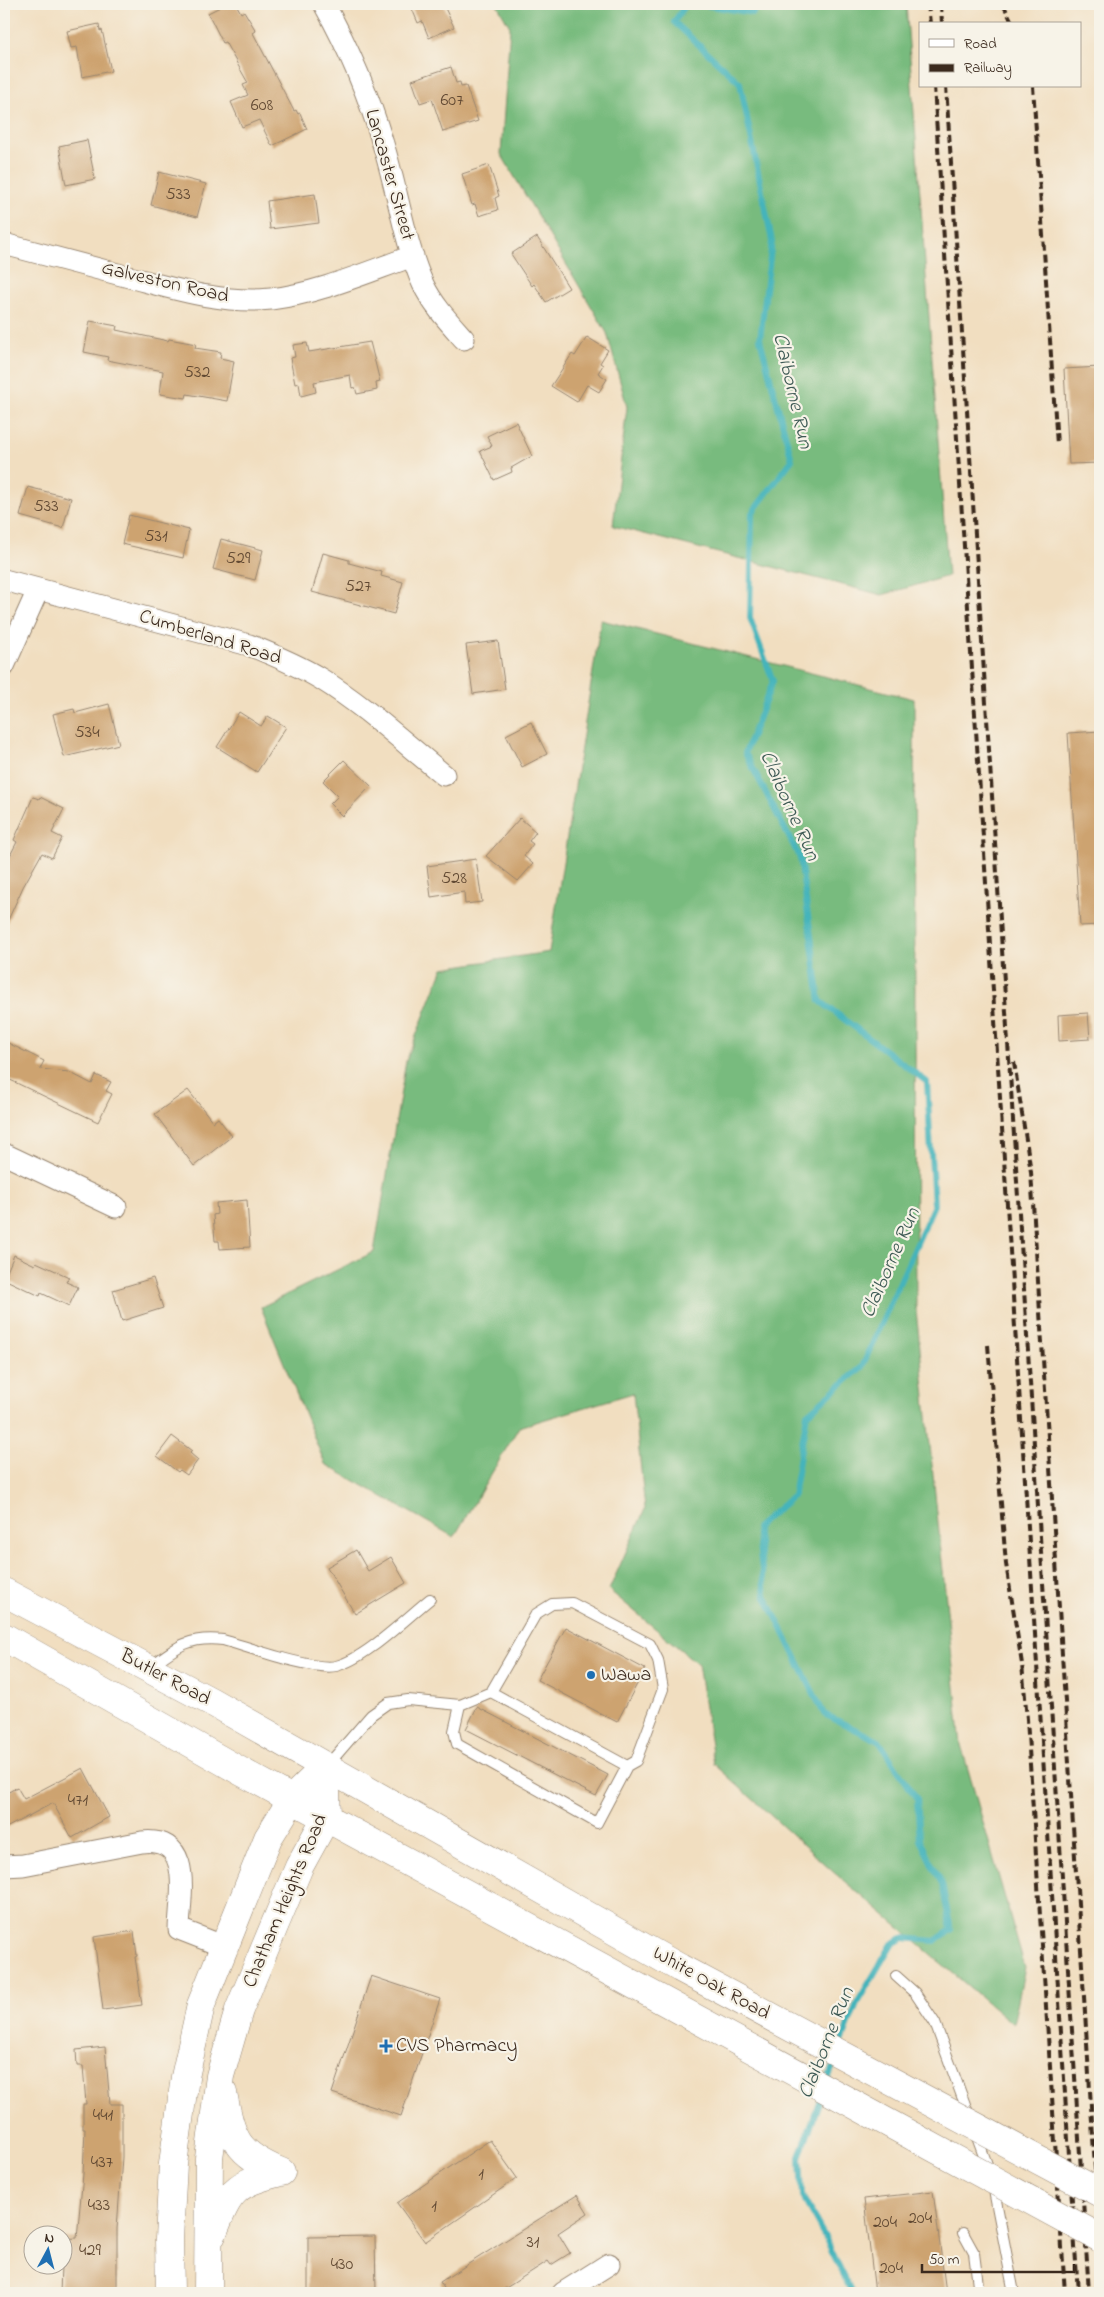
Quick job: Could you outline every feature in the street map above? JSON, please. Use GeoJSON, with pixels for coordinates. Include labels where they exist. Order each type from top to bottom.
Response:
{"type":"FeatureCollection","features":[{"type":"Feature","properties":{"kind":"main road","name":"Butler Road"},"geometry":{"type":"LineString","coordinates":[[4,1592],[148,1670],[212,1702],[326,1767]]}},
{"type":"Feature","properties":{"kind":"main road"},"geometry":{"type":"LineString","coordinates":[[4,1637],[242,1772],[293,1798]]}},
{"type":"Feature","properties":{"kind":"main road","name":"Chatham Heights Road"},"geometry":{"type":"LineString","coordinates":[[170,2293],[169,2239],[173,2164],[185,2077],[201,2005],[268,1838],[293,1798],[326,1767]]}},
{"type":"Feature","properties":{"kind":"main road","name":"Chatham Heights Road"},"geometry":{"type":"LineString","coordinates":[[208,2293],[208,2158],[220,2076],[239,2010],[299,1866],[327,1816],[326,1767]]}},
{"type":"Feature","properties":{"kind":"main road","name":"White Oak Road"},"geometry":{"type":"LineString","coordinates":[[326,1767],[568,1902],[680,1968],[1100,2193]]}},
{"type":"Feature","properties":{"kind":"main road","name":"White Oak Road"},"geometry":{"type":"LineString","coordinates":[[293,1798],[1100,2238]]}},
{"type":"Feature","properties":{"kind":"main road"},"geometry":{"type":"LineString","coordinates":[[207,2248],[222,2210],[237,2188],[254,2179],[281,2172],[252,2158],[238,2144],[230,2124],[220,2076]]}},
{"type":"Feature","properties":{"kind":"street","name":"Lancaster Street"},"geometry":{"type":"LineString","coordinates":[[324,4],[361,83],[383,142],[413,256],[424,285],[441,314],[464,339]]}},
{"type":"Feature","properties":{"kind":"street","name":"Galveston Road"},"geometry":{"type":"LineString","coordinates":[[4,244],[209,297],[236,299],[270,299],[303,294],[413,256]]}},
{"type":"Feature","properties":{"kind":"street","name":"Cumberland Road"},"geometry":{"type":"LineString","coordinates":[[4,580],[249,645],[286,660],[321,679],[354,702],[444,776]]}},
{"type":"Feature","properties":{"kind":"street"},"geometry":{"type":"LineString","coordinates":[[4,666],[38,590]]}},
{"type":"Feature","properties":{"kind":"street"},"geometry":{"type":"LineString","coordinates":[[4,1154],[116,1207]]}},
{"type":"Feature","properties":{"kind":"street"},"geometry":{"type":"LineString","coordinates":[[4,1866],[23,1865],[153,1840],[167,1845],[176,1854],[181,1867],[179,1929],[225,1947]]}},
{"type":"Feature","properties":{"kind":"street"},"geometry":{"type":"LineString","coordinates":[[563,2293],[609,2264]]}},
{"type":"Feature","properties":{"kind":"lane"},"geometry":{"type":"LineString","coordinates":[[148,1670],[176,1646],[194,1640],[209,1638],[223,1640],[317,1666],[334,1666],[358,1656],[430,1599]]}},
{"type":"Feature","properties":{"kind":"lane"},"geometry":{"type":"LineString","coordinates":[[326,1767],[371,1715],[388,1703],[408,1700],[460,1705],[491,1692],[536,1614],[552,1604],[572,1603],[650,1644],[658,1660],[663,1689],[636,1761],[627,1766],[597,1823],[457,1744],[454,1731],[460,1705]]}},
{"type":"Feature","properties":{"kind":"lane"},"geometry":{"type":"LineString","coordinates":[[491,1692],[627,1766]]}},
{"type":"Feature","properties":{"kind":"lane"},"geometry":{"type":"LineString","coordinates":[[896,1976],[916,1993],[938,2032],[991,2174],[1014,2293]]}},
{"type":"Feature","properties":{"kind":"lane"},"geometry":{"type":"LineString","coordinates":[[963,2233],[974,2253],[979,2293]]}},
{"type":"Feature","properties":{"kind":"green space"},"geometry":{"type":"Polygon","coordinates":[[[497,4],[906,4],[948,576],[882,595],[613,526],[627,407],[607,333],[501,154],[510,27],[497,4]]]}},
{"type":"Feature","properties":{"kind":"green space"},"geometry":{"type":"Polygon","coordinates":[[[601,620],[914,699],[916,1310],[961,1745],[1025,1968],[1013,2024],[831,1870],[714,1764],[698,1664],[609,1590],[645,1509],[633,1393],[519,1427],[454,1537],[325,1464],[261,1307],[374,1252],[406,1061],[443,968],[549,952],[601,620]]]}},
{"type":"Feature","properties":{"kind":"building"},"geometry":{"type":"Polygon","coordinates":[[[226,4],[236,4],[241,13],[244,11],[256,31],[253,33],[294,111],[296,110],[298,114],[300,113],[307,129],[272,146],[259,120],[242,127],[231,102],[248,95],[243,85],[248,83],[225,42],[223,43],[208,13],[226,4]]]}},
{"type":"Feature","properties":{"kind":"building"},"geometry":{"type":"Polygon","coordinates":[[[410,4],[443,4],[454,27],[429,38],[422,21],[418,23],[410,4]]]}},
{"type":"Feature","properties":{"kind":"building"},"geometry":{"type":"Polygon","coordinates":[[[99,24],[111,71],[82,77],[77,47],[71,48],[67,31],[99,24]]]}},
{"type":"Feature","properties":{"kind":"building"},"geometry":{"type":"Polygon","coordinates":[[[451,67],[456,83],[460,82],[461,87],[466,86],[478,121],[443,132],[432,99],[420,103],[412,80],[451,67]]]}},
{"type":"Feature","properties":{"kind":"building"},"geometry":{"type":"Polygon","coordinates":[[[87,140],[95,179],[66,185],[59,146],[87,140]]]}},
{"type":"Feature","properties":{"kind":"building"},"geometry":{"type":"Polygon","coordinates":[[[489,165],[499,196],[495,198],[498,210],[479,216],[475,204],[472,205],[462,174],[489,165]]]}},
{"type":"Feature","properties":{"kind":"building"},"geometry":{"type":"Polygon","coordinates":[[[159,172],[206,184],[197,217],[151,205],[159,172]]]}},
{"type":"Feature","properties":{"kind":"building"},"geometry":{"type":"Polygon","coordinates":[[[315,194],[319,223],[270,229],[267,201],[315,194]]]}},
{"type":"Feature","properties":{"kind":"building"},"geometry":{"type":"Polygon","coordinates":[[[537,237],[569,288],[546,302],[534,284],[532,286],[511,254],[537,237]]]}},
{"type":"Feature","properties":{"kind":"building"},"geometry":{"type":"Polygon","coordinates":[[[90,321],[117,326],[116,330],[168,341],[169,339],[196,344],[195,348],[221,352],[220,358],[234,361],[227,401],[187,394],[186,398],[160,394],[163,371],[107,360],[108,357],[84,352],[90,321]]]}},
{"type":"Feature","properties":{"kind":"building"},"geometry":{"type":"Polygon","coordinates":[[[587,337],[608,350],[600,363],[603,365],[598,373],[607,379],[599,392],[587,385],[577,402],[551,386],[572,354],[575,356],[587,337]]]}},
{"type":"Feature","properties":{"kind":"building"},"geometry":{"type":"Polygon","coordinates":[[[370,342],[380,382],[376,383],[377,390],[357,394],[355,387],[352,388],[350,375],[314,382],[316,392],[301,396],[299,383],[295,384],[290,358],[295,357],[293,345],[307,343],[309,352],[370,342]]]}},
{"type":"Feature","properties":{"kind":"building"},"geometry":{"type":"Polygon","coordinates":[[[1100,367],[1100,463],[1069,464],[1064,369],[1100,367]]]}},
{"type":"Feature","properties":{"kind":"building"},"geometry":{"type":"Polygon","coordinates":[[[516,422],[532,456],[511,468],[512,472],[494,480],[480,451],[492,446],[487,436],[516,422]]]}},
{"type":"Feature","properties":{"kind":"building"},"geometry":{"type":"Polygon","coordinates":[[[28,487],[71,498],[63,528],[20,516],[28,487]]]}},
{"type":"Feature","properties":{"kind":"building"},"geometry":{"type":"Polygon","coordinates":[[[129,515],[189,530],[183,558],[122,544],[129,515]]]}},
{"type":"Feature","properties":{"kind":"building"},"geometry":{"type":"Polygon","coordinates":[[[221,539],[263,550],[255,580],[213,569],[221,539]]]}},
{"type":"Feature","properties":{"kind":"building"},"geometry":{"type":"Polygon","coordinates":[[[323,553],[349,560],[349,563],[382,572],[381,576],[403,582],[394,614],[312,592],[323,553]]]}},
{"type":"Feature","properties":{"kind":"building"},"geometry":{"type":"Polygon","coordinates":[[[498,641],[505,689],[473,694],[466,645],[498,641]]]}},
{"type":"Feature","properties":{"kind":"building"},"geometry":{"type":"Polygon","coordinates":[[[109,704],[119,744],[64,757],[53,714],[74,709],[75,713],[109,704]]]}},
{"type":"Feature","properties":{"kind":"building"},"geometry":{"type":"Polygon","coordinates":[[[239,712],[261,726],[268,716],[286,727],[257,772],[217,747],[239,712]]]}},
{"type":"Feature","properties":{"kind":"building"},"geometry":{"type":"Polygon","coordinates":[[[531,722],[547,754],[522,767],[506,735],[531,722]]]}},
{"type":"Feature","properties":{"kind":"building"},"geometry":{"type":"Polygon","coordinates":[[[1100,731],[1100,925],[1080,926],[1068,733],[1100,731]]]}},
{"type":"Feature","properties":{"kind":"building"},"geometry":{"type":"Polygon","coordinates":[[[344,760],[371,786],[342,816],[330,804],[338,796],[323,781],[344,760]]]}},
{"type":"Feature","properties":{"kind":"building"},"geometry":{"type":"Polygon","coordinates":[[[33,797],[39,799],[40,797],[64,809],[52,833],[62,838],[52,858],[42,853],[23,887],[4,929],[4,867],[17,842],[14,840],[33,797]]]}},
{"type":"Feature","properties":{"kind":"building"},"geometry":{"type":"Polygon","coordinates":[[[520,818],[536,832],[529,841],[533,844],[524,856],[533,864],[518,881],[486,856],[520,818]]]}},
{"type":"Feature","properties":{"kind":"building"},"geometry":{"type":"Polygon","coordinates":[[[476,859],[482,902],[465,904],[464,892],[431,897],[427,866],[476,859]]]}},
{"type":"Feature","properties":{"kind":"building"},"geometry":{"type":"Polygon","coordinates":[[[1088,1013],[1090,1039],[1059,1041],[1058,1015],[1088,1013]]]}},
{"type":"Feature","properties":{"kind":"building"},"geometry":{"type":"Polygon","coordinates":[[[4,1041],[44,1061],[40,1069],[69,1072],[92,1084],[96,1075],[111,1082],[106,1091],[112,1094],[98,1122],[4,1077],[4,1041]]]}},
{"type":"Feature","properties":{"kind":"building"},"geometry":{"type":"Polygon","coordinates":[[[188,1090],[213,1122],[218,1118],[232,1136],[194,1166],[155,1114],[188,1090]]]}},
{"type":"Feature","properties":{"kind":"building"},"geometry":{"type":"Polygon","coordinates":[[[247,1200],[250,1247],[220,1249],[219,1241],[215,1241],[213,1215],[217,1214],[216,1203],[247,1200]]]}},
{"type":"Feature","properties":{"kind":"building"},"geometry":{"type":"Polygon","coordinates":[[[14,1255],[35,1265],[36,1262],[69,1277],[66,1282],[78,1287],[69,1306],[41,1293],[40,1296],[4,1279],[14,1255]]]}},
{"type":"Feature","properties":{"kind":"building"},"geometry":{"type":"Polygon","coordinates":[[[153,1278],[163,1308],[122,1321],[113,1290],[153,1278]]]}},
{"type":"Feature","properties":{"kind":"building"},"geometry":{"type":"Polygon","coordinates":[[[172,1436],[192,1451],[190,1453],[198,1460],[187,1475],[180,1470],[178,1472],[157,1456],[172,1436]]]}},
{"type":"Feature","properties":{"kind":"building"},"geometry":{"type":"Polygon","coordinates":[[[356,1550],[368,1571],[391,1557],[406,1583],[355,1614],[327,1567],[356,1550]]]}},
{"type":"Feature","properties":{"kind":"building","name":"Wawa"},"geometry":{"type":"Polygon","coordinates":[[[566,1627],[645,1669],[617,1722],[537,1680],[566,1627]]]}},
{"type":"Feature","properties":{"kind":"building"},"geometry":{"type":"Polygon","coordinates":[[[477,1707],[608,1775],[596,1796],[466,1729],[477,1707]]]}},
{"type":"Feature","properties":{"kind":"building"},"geometry":{"type":"Polygon","coordinates":[[[83,1768],[109,1817],[72,1838],[53,1803],[4,1829],[4,1795],[17,1787],[24,1799],[83,1768]]]}},
{"type":"Feature","properties":{"kind":"building"},"geometry":{"type":"Polygon","coordinates":[[[134,1931],[137,1956],[135,1957],[142,2005],[103,2010],[94,1937],[134,1931]]]}},
{"type":"Feature","properties":{"kind":"building","name":"CVS Pharmacy"},"geometry":{"type":"Polygon","coordinates":[[[371,1976],[440,1999],[401,2116],[332,2093],[371,1976]]]}},
{"type":"Feature","properties":{"kind":"building"},"geometry":{"type":"Polygon","coordinates":[[[105,2047],[110,2104],[122,2104],[122,2157],[117,2229],[117,2293],[60,2293],[61,2274],[72,2274],[72,2238],[77,2238],[83,2174],[85,2129],[83,2129],[83,2104],[86,2104],[83,2066],[77,2066],[76,2050],[105,2047]]]}},
{"type":"Feature","properties":{"kind":"building"},"geometry":{"type":"Polygon","coordinates":[[[490,2140],[517,2178],[425,2242],[397,2203],[490,2140]]]}},
{"type":"Feature","properties":{"kind":"building"},"geometry":{"type":"Polygon","coordinates":[[[933,2191],[946,2293],[875,2293],[864,2199],[933,2191]]]}},
{"type":"Feature","properties":{"kind":"building"},"geometry":{"type":"Polygon","coordinates":[[[577,2195],[588,2213],[558,2233],[570,2253],[551,2265],[548,2261],[498,2293],[447,2293],[440,2282],[577,2195]]]}},
{"type":"Feature","properties":{"kind":"building"},"geometry":{"type":"Polygon","coordinates":[[[375,2236],[376,2293],[308,2293],[308,2237],[375,2236]]]}},
{"type":"Feature","properties":{"kind":"waterway","name":"Claiborne Run"},"geometry":{"type":"LineString","coordinates":[[686,4],[674,22],[740,83],[772,241],[760,339],[792,460],[752,513],[750,618],[773,681],[745,753],[800,858],[820,1001],[927,1082],[934,1205],[862,1367],[807,1414],[793,1496],[757,1527],[765,1595],[824,1714],[879,1741],[917,1799],[920,1840],[942,1884],[951,1930],[935,1941],[903,1938],[892,1944],[857,2003],[840,2047]]}},
{"type":"Feature","properties":{"kind":"waterway","name":"Claiborne Run"},"geometry":{"type":"LineString","coordinates":[[699,4],[753,13],[756,4]]}},
{"type":"Feature","properties":{"kind":"waterway","name":"Claiborne Run"},"geometry":{"type":"LineString","coordinates":[[827,2082],[836,2058]]}},
{"type":"Feature","properties":{"kind":"waterway","name":"Claiborne Run"},"geometry":{"type":"LineString","coordinates":[[822,2093],[800,2157],[802,2196],[825,2237],[852,2293]]}},
{"type":"Feature","properties":{"kind":"railway"},"geometry":{"type":"LineString","coordinates":[[928,4],[930,22]]}},
{"type":"Feature","properties":{"kind":"railway"},"geometry":{"type":"LineString","coordinates":[[941,4],[942,22]]}},
{"type":"Feature","properties":{"kind":"railway"},"geometry":{"type":"LineString","coordinates":[[1003,4],[1012,22]]}},
{"type":"Feature","properties":{"kind":"railway"},"geometry":{"type":"LineString","coordinates":[[934,88],[1078,2293]]}},
{"type":"Feature","properties":{"kind":"railway"},"geometry":{"type":"LineString","coordinates":[[946,88],[1089,2293]]}},
{"type":"Feature","properties":{"kind":"railway"},"geometry":{"type":"LineString","coordinates":[[1033,88],[1057,445]]}},
{"type":"Feature","properties":{"kind":"railway"},"geometry":{"type":"LineString","coordinates":[[1014,1062],[1031,1172],[1100,2246]]}},
{"type":"Feature","properties":{"kind":"railway"},"geometry":{"type":"LineString","coordinates":[[988,1345],[1006,1564],[1022,1664],[1027,1719],[1065,2293]]}},
{"type":"Feature","properties":{"kind":"place","name":"Wawa"},"geometry":{"type":"Point","coordinates":[591,1675]}},
{"type":"Feature","properties":{"kind":"place","name":"CVS Pharmacy"},"geometry":{"type":"Point","coordinates":[386,2046]}}]}
